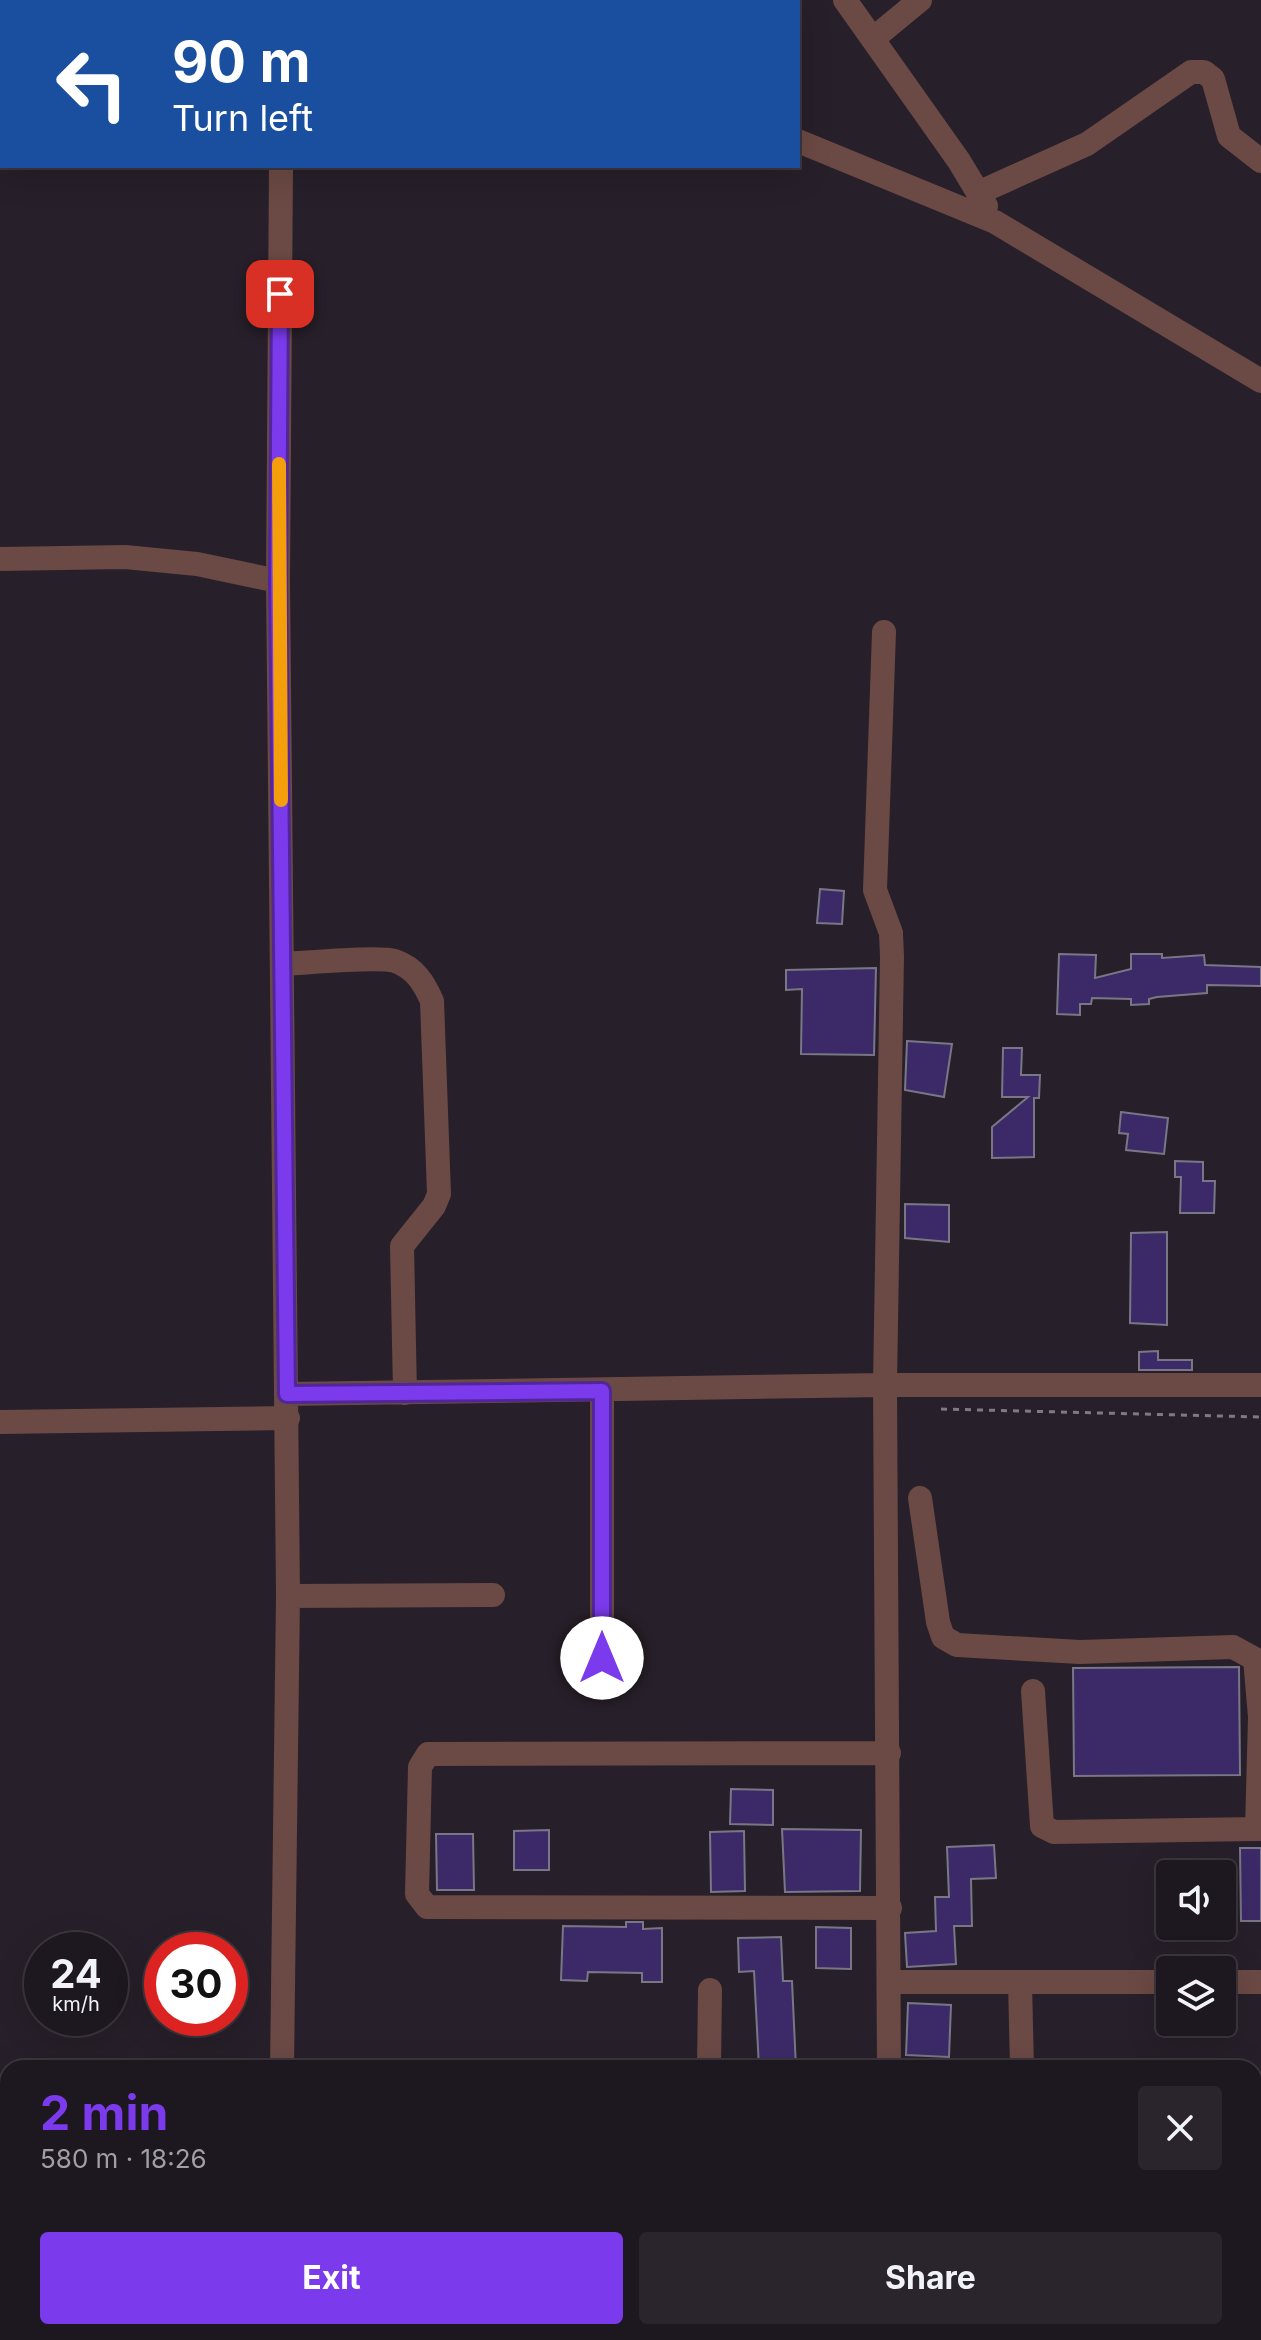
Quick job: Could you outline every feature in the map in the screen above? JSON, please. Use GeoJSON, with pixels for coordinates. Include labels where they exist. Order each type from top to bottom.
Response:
{"type":"FeatureCollection","features":[{"type":"Feature","properties":{"kind":"street"},"geometry":{"type":"LineString","coordinates":[[845,0],[874,38],[995,222]]}},
{"type":"Feature","properties":{"kind":"street"},"geometry":{"type":"LineString","coordinates":[[874,38],[920,0]]}},
{"type":"Feature","properties":{"kind":"street"},"geometry":{"type":"LineString","coordinates":[[978,193],[1087,144],[1191,72],[1199,71],[1213,79],[1229,136],[1261,161]]}},
{"type":"Feature","properties":{"kind":"street"},"geometry":{"type":"LineString","coordinates":[[800,142],[995,222],[1261,381]]}},
{"type":"Feature","properties":{"kind":"street"},"geometry":{"type":"LineString","coordinates":[[281,168],[278,581],[288,1406],[282,2060]]}},
{"type":"Feature","properties":{"kind":"street"},"geometry":{"type":"LineString","coordinates":[[0,559],[125,557],[197,564],[278,581]]}},
{"type":"Feature","properties":{"kind":"street"},"geometry":{"type":"LineString","coordinates":[[884,632],[875,890],[891,933],[892,957],[885,1385],[889,2060]]}},
{"type":"Feature","properties":{"kind":"street"},"geometry":{"type":"LineString","coordinates":[[282,964],[394,961],[414,972],[424,983],[432,1001],[439,1194],[434,1206],[402,1246],[405,1393]]}},
{"type":"Feature","properties":{"kind":"street"},"geometry":{"type":"LineString","coordinates":[[0,1422],[288,1406],[405,1393],[885,1385],[1261,1385]]}},
{"type":"Feature","properties":{"kind":"street"},"geometry":{"type":"LineString","coordinates":[[602,1391],[602,1658]]}},
{"type":"Feature","properties":{"kind":"street"},"geometry":{"type":"LineString","coordinates":[[920,1498],[938,1622],[943,1637],[957,1645],[1080,1652],[1233,1647],[1255,1659],[1260,1717],[1259,1829],[1054,1832],[1042,1826],[1033,1691]]}},
{"type":"Feature","properties":{"kind":"street"},"geometry":{"type":"LineString","coordinates":[[288,1596],[493,1595]]}},
{"type":"Feature","properties":{"kind":"street"},"geometry":{"type":"LineString","coordinates":[[889,1753],[428,1754],[420,1767],[417,1894],[427,1907],[890,1908]]}},
{"type":"Feature","properties":{"kind":"street"},"geometry":{"type":"LineString","coordinates":[[890,1982],[1156,1982]]}},
{"type":"Feature","properties":{"kind":"street"},"geometry":{"type":"LineString","coordinates":[[1020,1982],[1022,2060]]}},
{"type":"Feature","properties":{"kind":"street"},"geometry":{"type":"LineString","coordinates":[[1236,1982],[1261,1982]]}},
{"type":"Feature","properties":{"kind":"street"},"geometry":{"type":"LineString","coordinates":[[709,2060],[710,1990]]}},
{"type":"Feature","properties":{"kind":"path"},"geometry":{"type":"LineString","coordinates":[[935,1408],[1261,1417]]}},
{"type":"Feature","properties":{"kind":"building"},"geometry":{"type":"Polygon","coordinates":[[[820,889],[844,891],[842,924],[817,923],[820,889]]]}},
{"type":"Feature","properties":{"kind":"building"},"geometry":{"type":"Polygon","coordinates":[[[1059,954],[1096,955],[1095,978],[1131,969],[1131,954],[1162,954],[1162,958],[1204,955],[1205,965],[1261,967],[1261,986],[1207,985],[1207,993],[1157,997],[1149,999],[1149,1004],[1131,1005],[1131,999],[1092,998],[1091,1004],[1080,1004],[1080,1015],[1057,1014],[1059,954]]]}},
{"type":"Feature","properties":{"kind":"building"},"geometry":{"type":"Polygon","coordinates":[[[876,968],[874,1055],[801,1054],[802,989],[786,990],[786,970],[876,968]]]}},
{"type":"Feature","properties":{"kind":"building"},"geometry":{"type":"Polygon","coordinates":[[[907,1041],[952,1044],[944,1097],[905,1090],[907,1041]]]}},
{"type":"Feature","properties":{"kind":"building"},"geometry":{"type":"Polygon","coordinates":[[[1003,1048],[1022,1048],[1021,1075],[1040,1075],[1039,1098],[1034,1098],[1034,1157],[992,1158],[992,1127],[1028,1097],[1002,1097],[1003,1048]]]}},
{"type":"Feature","properties":{"kind":"building"},"geometry":{"type":"Polygon","coordinates":[[[1121,1112],[1168,1118],[1164,1154],[1126,1150],[1128,1134],[1119,1133],[1121,1112]]]}},
{"type":"Feature","properties":{"kind":"building"},"geometry":{"type":"Polygon","coordinates":[[[1175,1161],[1203,1162],[1203,1181],[1215,1181],[1214,1213],[1180,1213],[1181,1177],[1175,1177],[1175,1161]]]}},
{"type":"Feature","properties":{"kind":"building"},"geometry":{"type":"Polygon","coordinates":[[[905,1204],[949,1205],[949,1242],[905,1238],[905,1204]]]}},
{"type":"Feature","properties":{"kind":"building"},"geometry":{"type":"Polygon","coordinates":[[[1167,1232],[1167,1325],[1130,1323],[1131,1233],[1167,1232]]]}},
{"type":"Feature","properties":{"kind":"building"},"geometry":{"type":"Polygon","coordinates":[[[1158,1351],[1158,1360],[1192,1360],[1192,1370],[1139,1370],[1139,1352],[1158,1351]]]}},
{"type":"Feature","properties":{"kind":"building"},"geometry":{"type":"Polygon","coordinates":[[[1239,1667],[1240,1775],[1074,1776],[1073,1668],[1239,1667]]]}},
{"type":"Feature","properties":{"kind":"building"},"geometry":{"type":"Polygon","coordinates":[[[731,1789],[773,1790],[773,1825],[730,1824],[731,1789]]]}},
{"type":"Feature","properties":{"kind":"building"},"geometry":{"type":"Polygon","coordinates":[[[782,1829],[861,1830],[860,1891],[785,1892],[782,1829]]]}},
{"type":"Feature","properties":{"kind":"building"},"geometry":{"type":"Polygon","coordinates":[[[549,1830],[549,1870],[514,1870],[514,1831],[549,1830]]]}},
{"type":"Feature","properties":{"kind":"building"},"geometry":{"type":"Polygon","coordinates":[[[744,1831],[745,1891],[711,1892],[710,1832],[744,1831]]]}},
{"type":"Feature","properties":{"kind":"building"},"geometry":{"type":"Polygon","coordinates":[[[436,1834],[473,1834],[474,1890],[437,1890],[436,1834]]]}},
{"type":"Feature","properties":{"kind":"building"},"geometry":{"type":"Polygon","coordinates":[[[994,1845],[996,1878],[971,1879],[972,1926],[954,1926],[956,1964],[907,1967],[905,1933],[936,1931],[935,1897],[949,1897],[947,1847],[994,1845]]]}},
{"type":"Feature","properties":{"kind":"building"},"geometry":{"type":"Polygon","coordinates":[[[1240,1848],[1261,1848],[1261,1921],[1241,1921],[1240,1848]]]}},
{"type":"Feature","properties":{"kind":"building"},"geometry":{"type":"Polygon","coordinates":[[[626,1922],[643,1922],[643,1929],[662,1928],[662,1982],[642,1982],[642,1973],[588,1972],[587,1981],[561,1980],[563,1926],[626,1927],[626,1922]]]}},
{"type":"Feature","properties":{"kind":"building"},"geometry":{"type":"Polygon","coordinates":[[[816,1927],[851,1928],[851,1969],[816,1968],[816,1927]]]}},
{"type":"Feature","properties":{"kind":"building"},"geometry":{"type":"Polygon","coordinates":[[[781,1937],[783,1981],[792,1981],[796,2060],[759,2060],[754,1971],[739,1972],[738,1938],[781,1937]]]}},
{"type":"Feature","properties":{"kind":"building"},"geometry":{"type":"Polygon","coordinates":[[[908,2003],[951,2005],[949,2057],[906,2055],[908,2003]]]}},
{"type":"Feature","properties":{"kind":"slow traffic"},"geometry":{"type":"LineString","coordinates":[[279,464],[281,800]]}},
{"type":"Feature","properties":{"kind":"route"},"geometry":{"type":"LineString","coordinates":[[280,294],[278,581],[287,1394],[602,1391],[602,1658]]}}]}
